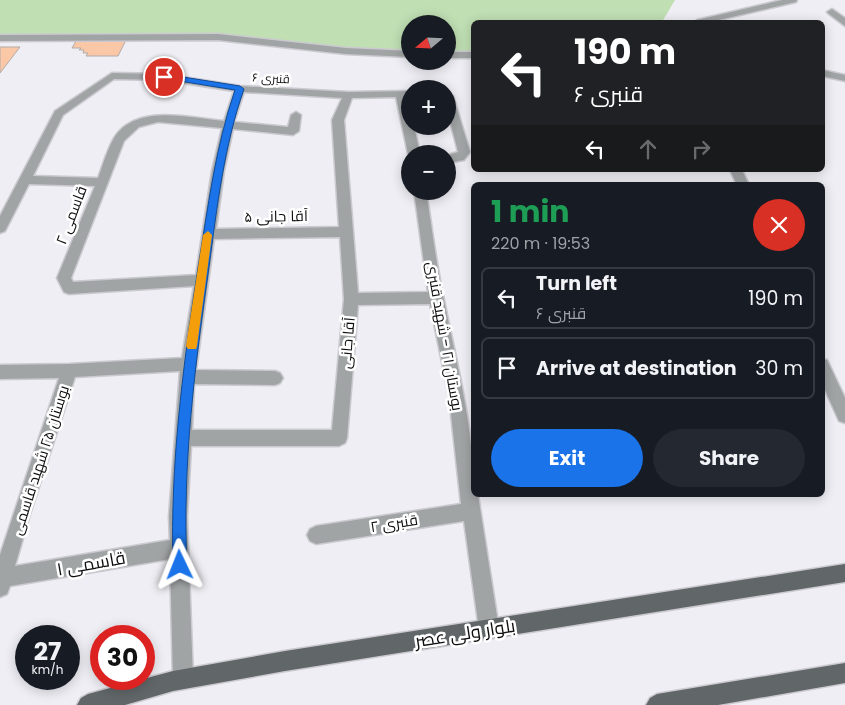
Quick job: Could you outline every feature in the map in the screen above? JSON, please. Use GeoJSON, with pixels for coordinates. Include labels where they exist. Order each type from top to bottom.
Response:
{"type":"FeatureCollection","features":[{"type":"Feature","properties":{"kind":"main road","name":"بلوار ولی عصر"},"geometry":{"type":"LineString","coordinates":[[88,705],[183,679],[845,573]]}},
{"type":"Feature","properties":{"kind":"main road"},"geometry":{"type":"LineString","coordinates":[[657,705],[845,673]]}},
{"type":"Feature","properties":{"kind":"street"},"geometry":{"type":"LineString","coordinates":[[708,20],[792,0]]}},
{"type":"Feature","properties":{"kind":"street"},"geometry":{"type":"LineString","coordinates":[[832,12],[845,23]]}},
{"type":"Feature","properties":{"kind":"street"},"geometry":{"type":"LineString","coordinates":[[0,38],[217,37],[346,51],[401,54]]}},
{"type":"Feature","properties":{"kind":"street"},"geometry":{"type":"LineString","coordinates":[[456,55],[471,55]]}},
{"type":"Feature","properties":{"kind":"street"},"geometry":{"type":"LineString","coordinates":[[825,74],[845,78]]}},
{"type":"Feature","properties":{"kind":"street","name":"قنبری ۶"},"geometry":{"type":"LineString","coordinates":[[25,180],[59,113],[112,76],[164,77],[240,89],[348,95],[401,94]]}},
{"type":"Feature","properties":{"kind":"street"},"geometry":{"type":"LineString","coordinates":[[183,679],[178,517],[188,370],[218,171],[228,126],[240,89]]}},
{"type":"Feature","properties":{"kind":"street","name":"آقا جانی"},"geometry":{"type":"LineString","coordinates":[[184,438],[339,438],[351,299],[338,120],[348,95]]}},
{"type":"Feature","properties":{"kind":"street","name":"قاسمی ۲"},"geometry":{"type":"LineString","coordinates":[[201,280],[69,288],[64,278],[119,140],[127,128],[143,120],[158,119],[292,131],[296,115]]}},
{"type":"Feature","properties":{"kind":"street"},"geometry":{"type":"LineString","coordinates":[[456,124],[464,152],[460,157],[456,158]]}},
{"type":"Feature","properties":{"kind":"street"},"geometry":{"type":"LineString","coordinates":[[0,228],[25,180],[102,182]]}},
{"type":"Feature","properties":{"kind":"street","name":"بوستان ۲۱ - شهید قنبری"},"geometry":{"type":"LineString","coordinates":[[421,200],[436,298],[457,396],[471,511],[489,629]]}},
{"type":"Feature","properties":{"kind":"street","name":"آقا جانی ۵"},"geometry":{"type":"LineString","coordinates":[[208,234],[346,232]]}},
{"type":"Feature","properties":{"kind":"street"},"geometry":{"type":"LineString","coordinates":[[351,299],[436,298]]}},
{"type":"Feature","properties":{"kind":"street"},"geometry":{"type":"LineString","coordinates":[[69,371],[188,370],[275,378]]}},
{"type":"Feature","properties":{"kind":"street","name":"بوستان ۲۵ شهید قاسمی"},"geometry":{"type":"LineString","coordinates":[[0,372],[69,371],[21,514],[1,582]]}},
{"type":"Feature","properties":{"kind":"street"},"geometry":{"type":"LineString","coordinates":[[825,372],[845,416]]}},
{"type":"Feature","properties":{"kind":"street","name":"قنبری ۲"},"geometry":{"type":"LineString","coordinates":[[316,535],[471,511]]}},
{"type":"Feature","properties":{"kind":"street","name":"قاسمی ۱"},"geometry":{"type":"LineString","coordinates":[[1,582],[179,548]]}},
{"type":"Feature","properties":{"kind":"green space"},"geometry":{"type":"Polygon","coordinates":[[[0,0],[675,0],[663,20],[471,20],[471,52],[456,53],[456,15],[401,15],[401,53],[218,37],[0,38],[0,0]]]}},
{"type":"Feature","properties":{"kind":"building"},"geometry":{"type":"Polygon","coordinates":[[[126,40],[118,56],[86,56],[88,53],[83,53],[84,50],[79,50],[81,48],[72,48],[76,41],[126,40]]]}},
{"type":"Feature","properties":{"kind":"building"},"geometry":{"type":"Polygon","coordinates":[[[0,47],[20,47],[0,73],[0,47]]]}},
{"type":"Feature","properties":{"kind":"slow traffic"},"geometry":{"type":"LineString","coordinates":[[192,346],[208,235]]}},
{"type":"Feature","properties":{"kind":"route"},"geometry":{"type":"LineString","coordinates":[[164,77],[240,89],[231,112],[218,171],[187,377],[178,517],[180,565]]}}]}
